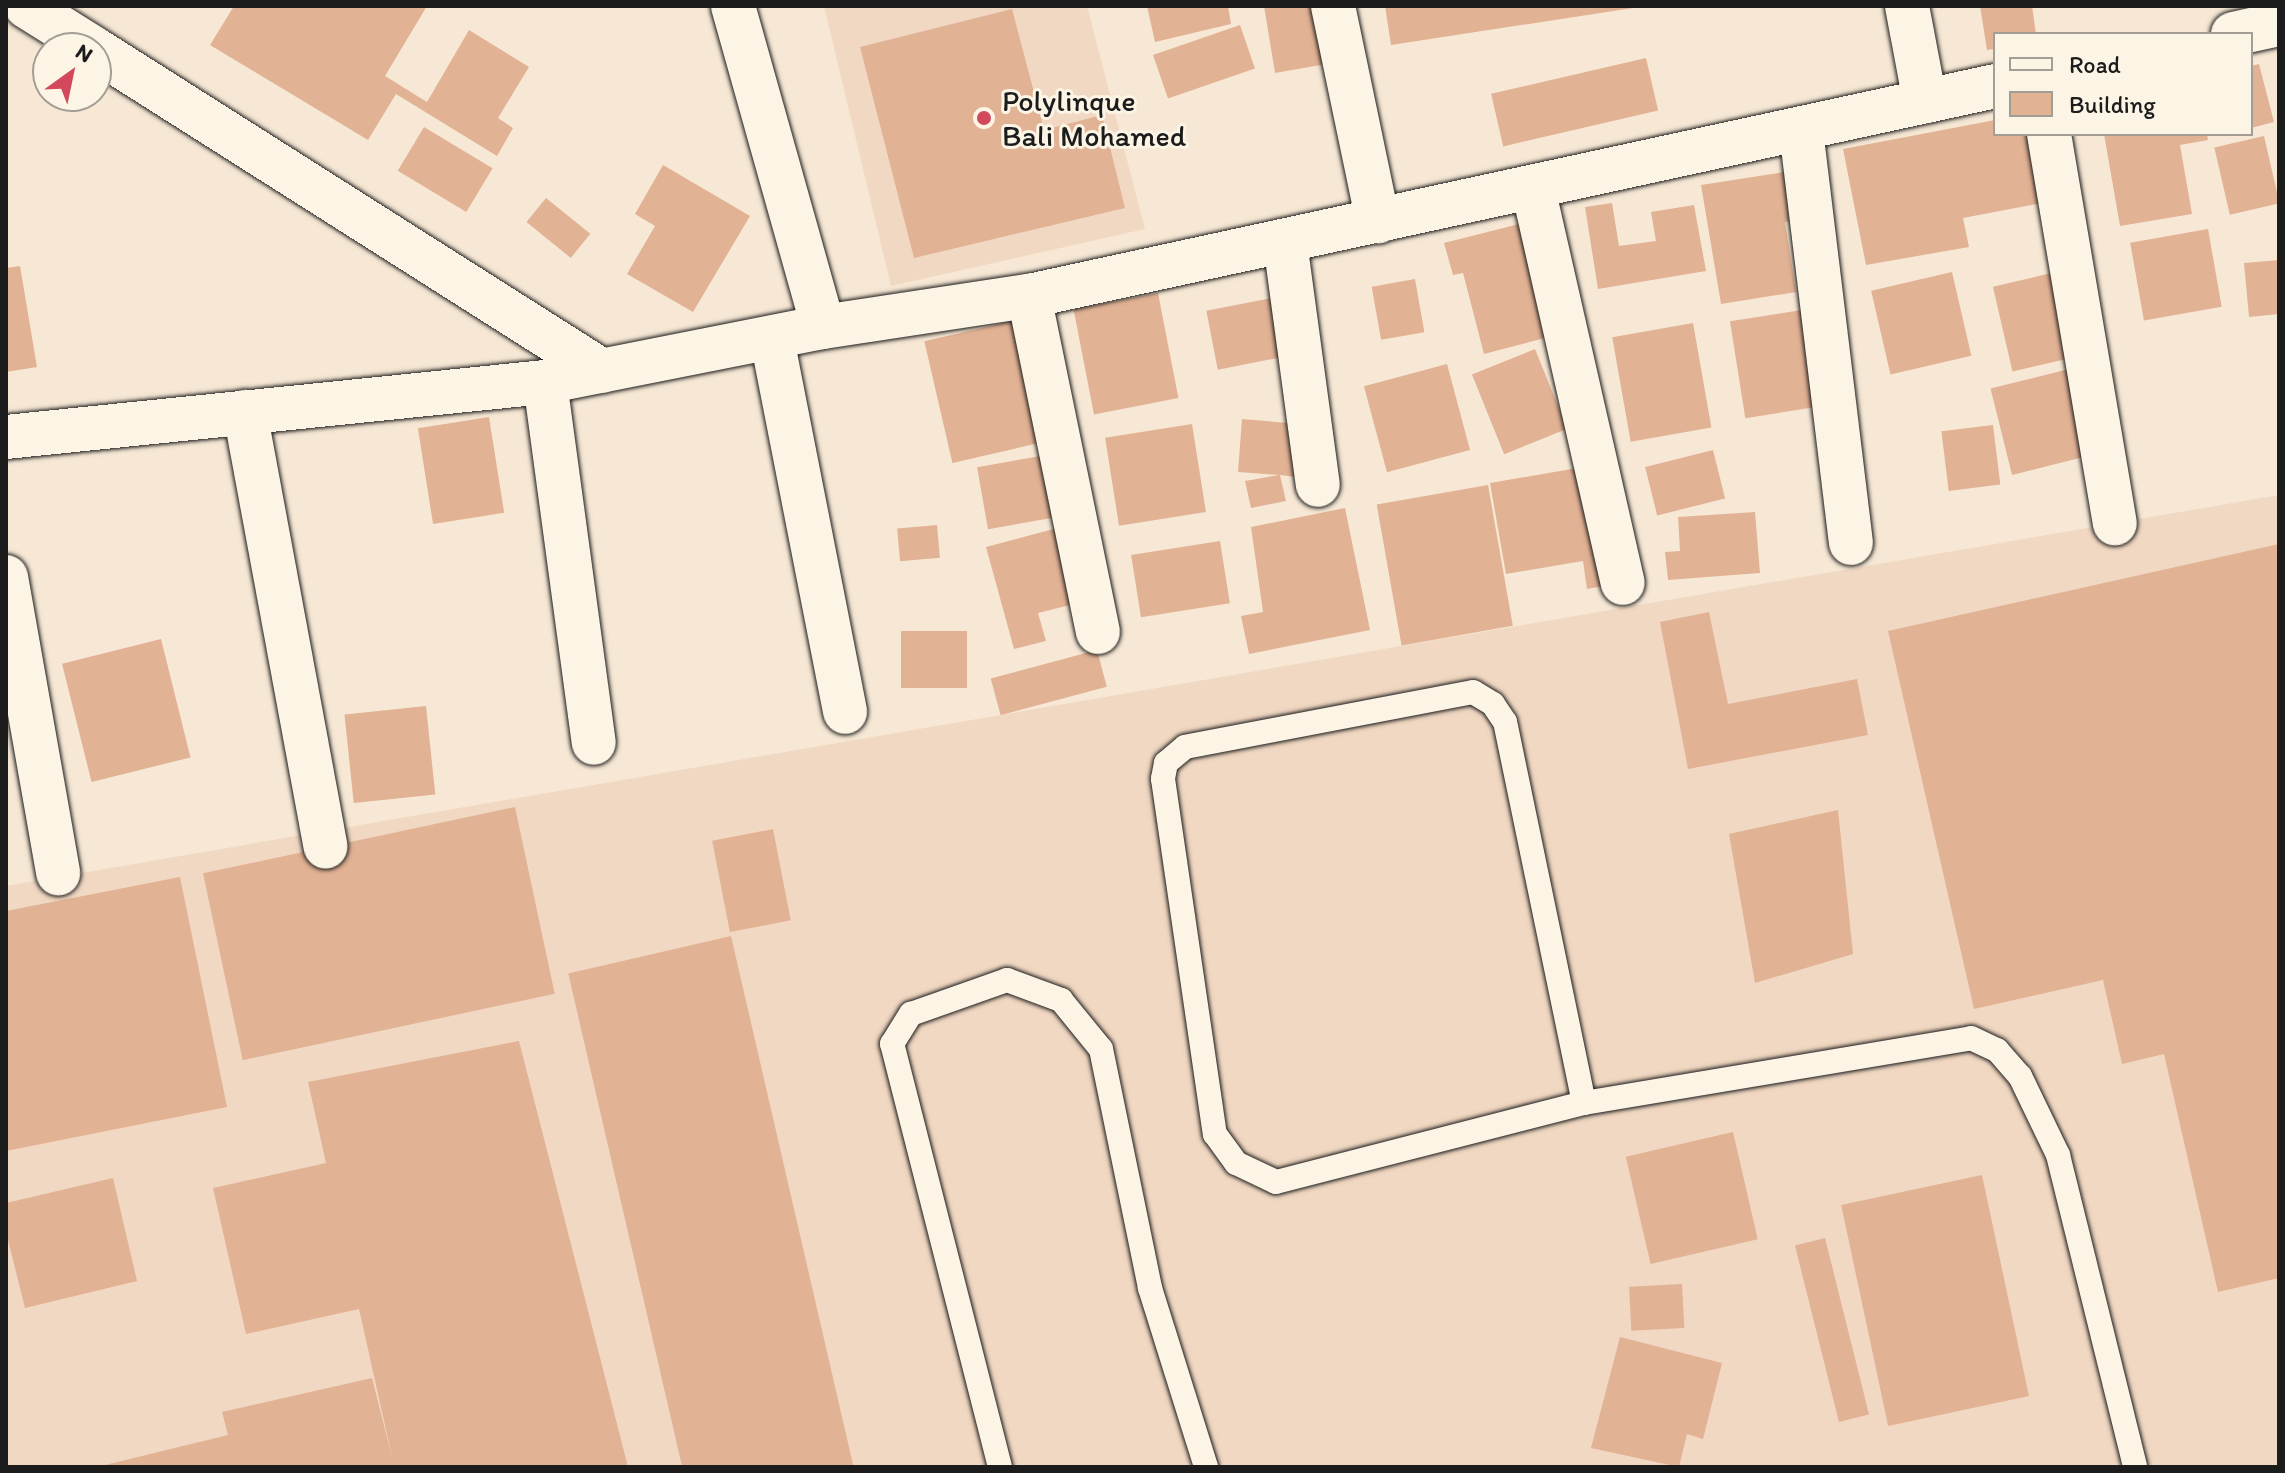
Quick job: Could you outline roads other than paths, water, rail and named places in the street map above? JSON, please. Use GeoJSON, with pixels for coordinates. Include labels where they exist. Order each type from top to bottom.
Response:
{"type":"FeatureCollection","features":[{"type":"Feature","properties":{"kind":"street"},"geometry":{"type":"LineString","coordinates":[[26,6],[67,32]]}},
{"type":"Feature","properties":{"kind":"street"},"geometry":{"type":"LineString","coordinates":[[733,6],[823,327]]}},
{"type":"Feature","properties":{"kind":"street"},"geometry":{"type":"LineString","coordinates":[[1333,6],[1378,221]]}},
{"type":"Feature","properties":{"kind":"street"},"geometry":{"type":"LineString","coordinates":[[1907,6],[1925,101]]}},
{"type":"Feature","properties":{"kind":"street"},"geometry":{"type":"LineString","coordinates":[[2242,32],[2279,24]]}},
{"type":"Feature","properties":{"kind":"street"},"geometry":{"type":"LineString","coordinates":[[112,60],[602,371]]}},
{"type":"Feature","properties":{"kind":"street"},"geometry":{"type":"LineString","coordinates":[[6,437],[545,382],[823,327],[1029,296],[1993,86]]}},
{"type":"Feature","properties":{"kind":"street"},"geometry":{"type":"LineString","coordinates":[[1801,130],[1851,543]]}},
{"type":"Feature","properties":{"kind":"street"},"geometry":{"type":"LineString","coordinates":[[2049,136],[2115,523]]}},
{"type":"Feature","properties":{"kind":"street"},"geometry":{"type":"LineString","coordinates":[[1533,188],[1623,583]]}},
{"type":"Feature","properties":{"kind":"street"},"geometry":{"type":"LineString","coordinates":[[1285,242],[1318,485]]}},
{"type":"Feature","properties":{"kind":"street"},"geometry":{"type":"LineString","coordinates":[[1029,296],[1098,632]]}},
{"type":"Feature","properties":{"kind":"street"},"geometry":{"type":"LineString","coordinates":[[772,339],[845,712]]}},
{"type":"Feature","properties":{"kind":"street"},"geometry":{"type":"LineString","coordinates":[[545,382],[594,743]]}},
{"type":"Feature","properties":{"kind":"street"},"geometry":{"type":"LineString","coordinates":[[245,412],[326,847]]}},
{"type":"Feature","properties":{"kind":"street"},"geometry":{"type":"LineString","coordinates":[[6,577],[58,873]]}},
{"type":"Feature","properties":{"kind":"lane"},"geometry":{"type":"LineString","coordinates":[[1584,1103],[1505,722],[1493,704],[1473,692],[1185,747],[1166,763],[1163,779],[1215,1134],[1236,1163],[1276,1182],[1584,1103],[1971,1038],[1997,1050],[2020,1076],[2058,1155],[2135,1467]]}},
{"type":"Feature","properties":{"kind":"lane"},"geometry":{"type":"LineString","coordinates":[[1000,1467],[892,1044],[911,1014],[1007,980],[1061,1000],[1101,1049],[1150,1288],[1206,1467]]}},
{"type":"Feature","properties":{"kind":"place","name":"Polylinque Bali Mohamed"},"geometry":{"type":"Point","coordinates":[984,118]}}]}
